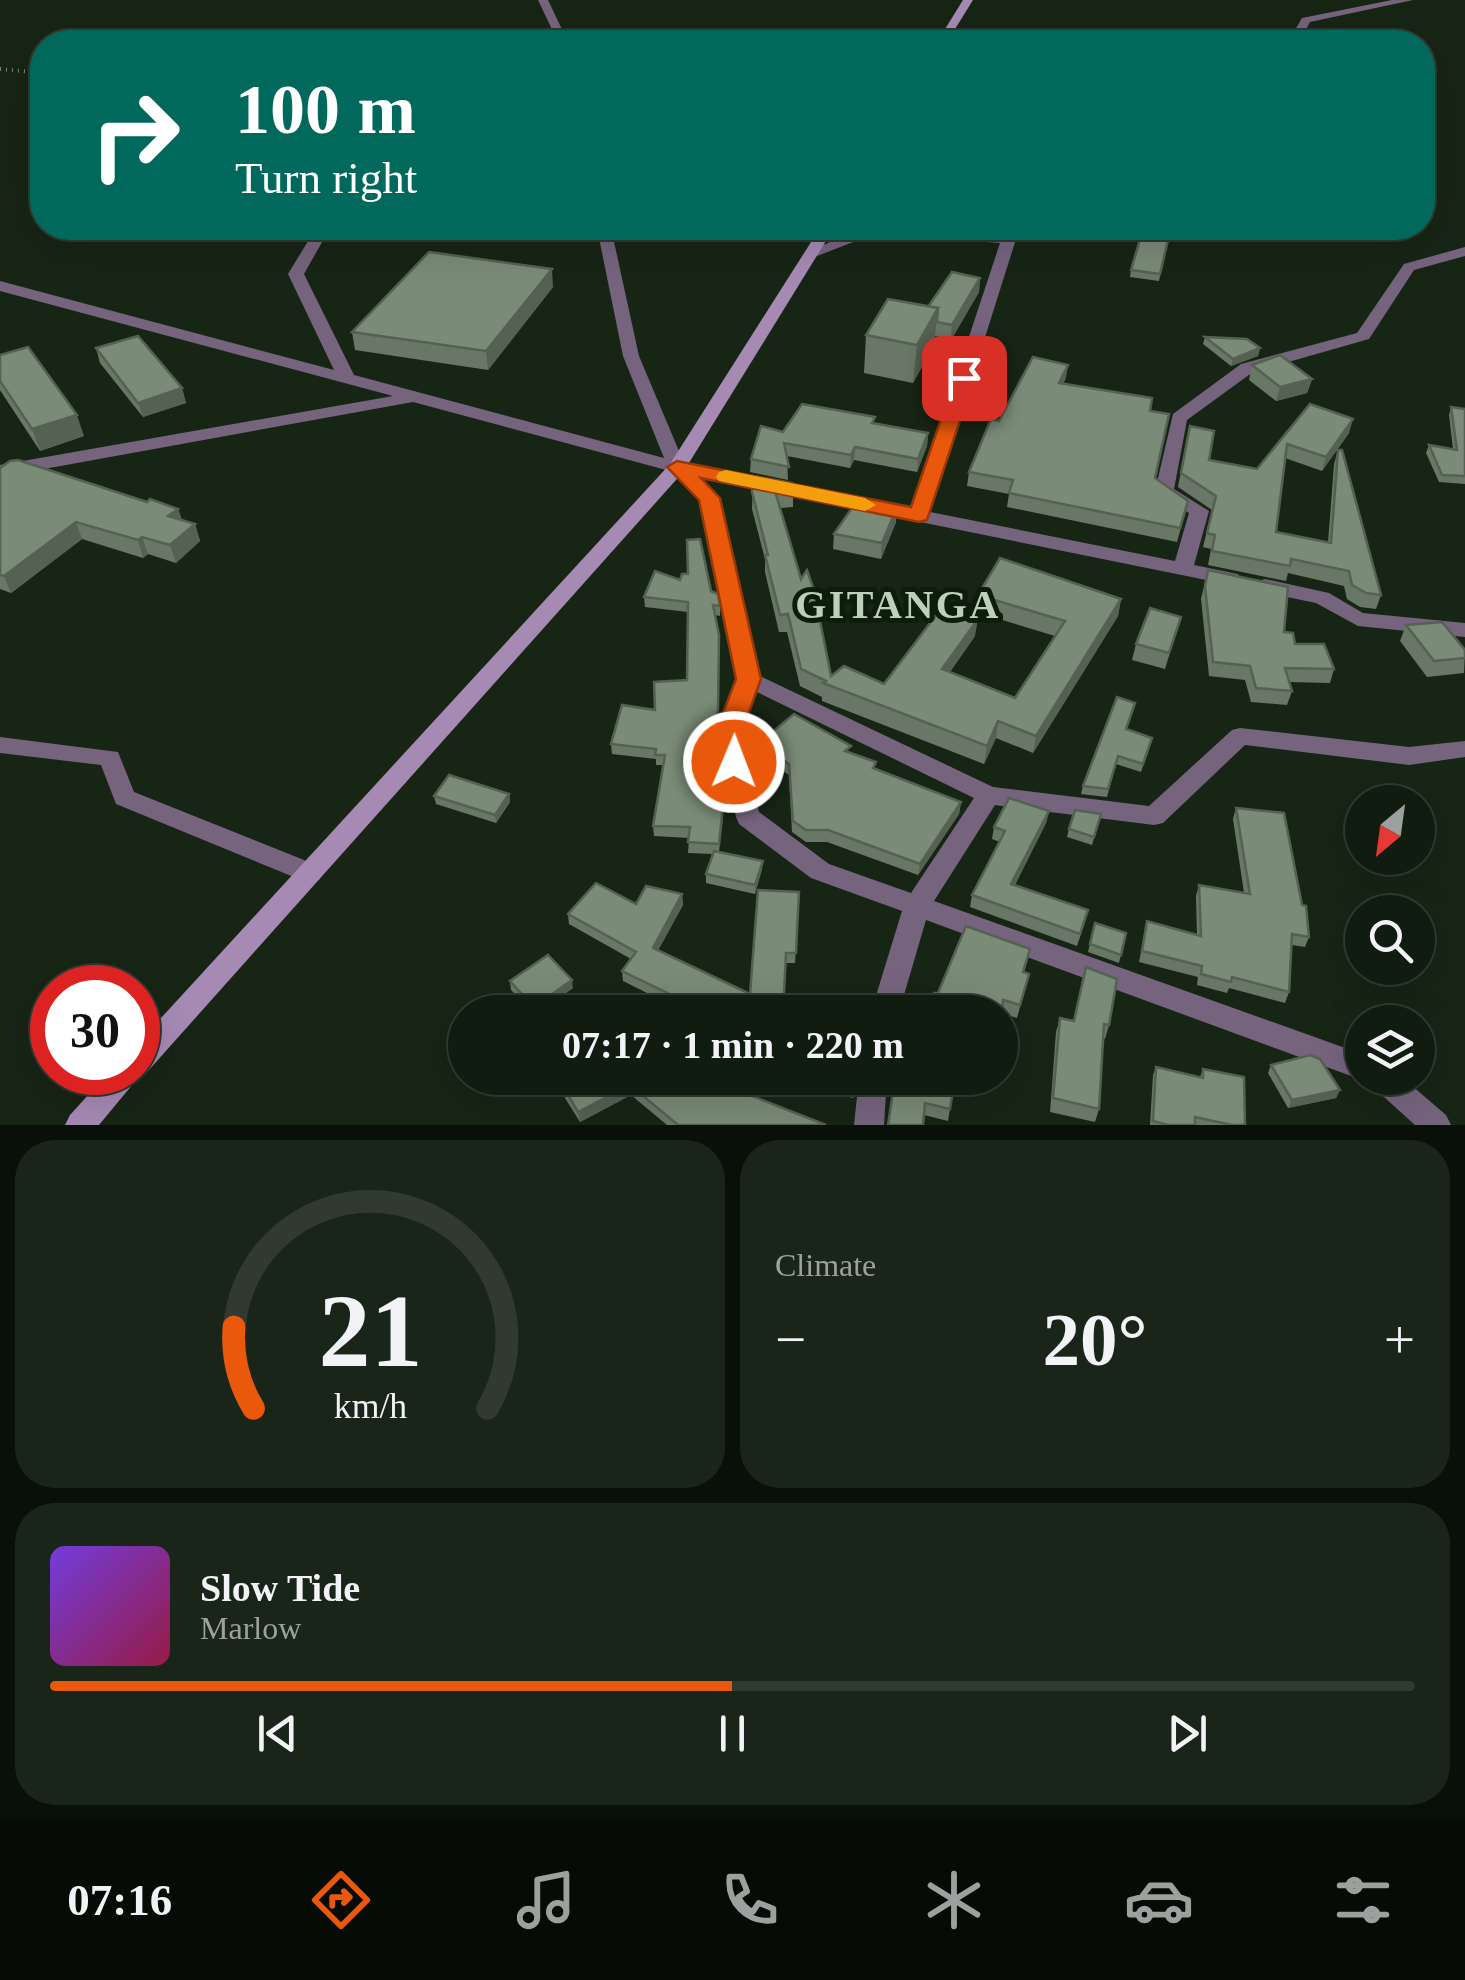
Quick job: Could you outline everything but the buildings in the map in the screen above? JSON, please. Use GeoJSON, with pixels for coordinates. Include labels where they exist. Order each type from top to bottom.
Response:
{"type":"FeatureCollection","features":[{"type":"Feature","properties":{"kind":"main road"},"geometry":{"type":"LineString","coordinates":[[949,30],[968,0]]}},
{"type":"Feature","properties":{"kind":"main road"},"geometry":{"type":"LineString","coordinates":[[160,1038],[677,467],[820,240]]}},
{"type":"Feature","properties":{"kind":"main road"},"geometry":{"type":"LineString","coordinates":[[80,1125],[107,1095]]}},
{"type":"Feature","properties":{"kind":"street"},"geometry":{"type":"LineString","coordinates":[[543,0],[557,30]]}},
{"type":"Feature","properties":{"kind":"street"},"geometry":{"type":"LineString","coordinates":[[1301,30],[1306,20],[1408,0]]}},
{"type":"Feature","properties":{"kind":"street"},"geometry":{"type":"LineString","coordinates":[[316,240],[296,274],[347,378]]}},
{"type":"Feature","properties":{"kind":"street"},"geometry":{"type":"LineString","coordinates":[[606,240],[630,356],[677,467],[709,498],[748,679],[728,734],[748,817],[820,871],[1345,1060]]}},
{"type":"Feature","properties":{"kind":"street"},"geometry":{"type":"LineString","coordinates":[[812,252],[840,240]]}},
{"type":"Feature","properties":{"kind":"street"},"geometry":{"type":"LineString","coordinates":[[919,516],[1009,240]]}},
{"type":"Feature","properties":{"kind":"street"},"geometry":{"type":"LineString","coordinates":[[1183,568],[1198,511],[1164,490],[1178,418],[1248,368],[1363,336],[1409,267],[1465,251]]}},
{"type":"Feature","properties":{"kind":"street"},"geometry":{"type":"LineString","coordinates":[[0,286],[677,467],[1322,598],[1358,619],[1465,630]]}},
{"type":"Feature","properties":{"kind":"street"},"geometry":{"type":"LineString","coordinates":[[0,470],[416,397]]}},
{"type":"Feature","properties":{"kind":"street"},"geometry":{"type":"LineString","coordinates":[[748,679],[990,795],[1154,816],[1240,736],[1410,756],[1465,749]]}},
{"type":"Feature","properties":{"kind":"street"},"geometry":{"type":"LineString","coordinates":[[0,745],[110,758],[124,798],[310,872]]}},
{"type":"Feature","properties":{"kind":"street"},"geometry":{"type":"LineString","coordinates":[[890,995],[917,906],[990,795]]}},
{"type":"Feature","properties":{"kind":"street"},"geometry":{"type":"LineString","coordinates":[[870,1125],[872,1095]]}},
{"type":"Feature","properties":{"kind":"street"},"geometry":{"type":"LineString","coordinates":[[1402,1095],[1436,1125]]}},
{"type":"Feature","properties":{"kind":"path"},"geometry":{"type":"LineString","coordinates":[[0,69],[30,72]]}},
{"type":"Feature","properties":{"kind":"slow traffic"},"geometry":{"type":"LineString","coordinates":[[726,477],[865,505]]}},
{"type":"Feature","properties":{"kind":"district","name":"GITANGA"},"geometry":{"type":"Point","coordinates":[898,604]}},
{"type":"Feature","properties":{"kind":"route"},"geometry":{"type":"LineString","coordinates":[[734,762],[728,734],[748,679],[709,498],[677,467],[919,516],[964,378]]}}]}
